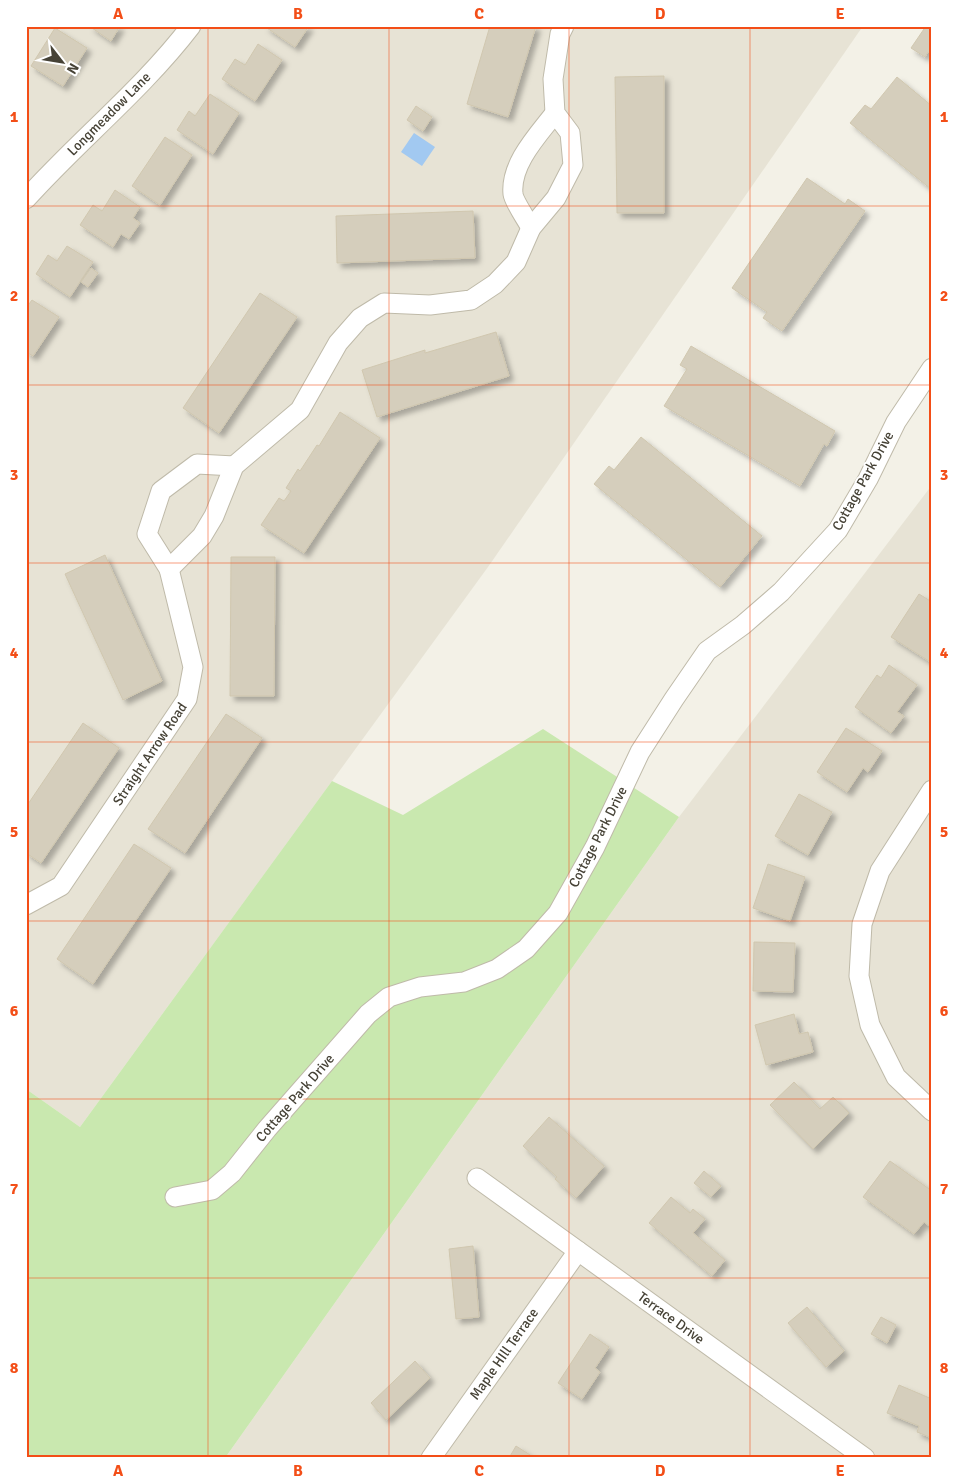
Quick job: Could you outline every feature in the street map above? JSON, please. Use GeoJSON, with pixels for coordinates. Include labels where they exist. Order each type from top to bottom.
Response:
{"type":"FeatureCollection","features":[{"type":"Feature","properties":{"kind":"street","name":"Longmeadow Lane"},"geometry":{"type":"LineString","coordinates":[[26,200],[47,176],[140,84],[190,26]]}},
{"type":"Feature","properties":{"kind":"street"},"geometry":{"type":"LineString","coordinates":[[169,569],[202,536],[214,516],[234,466],[300,410],[338,343],[360,318],[384,303],[430,305],[471,300],[495,284],[516,262],[531,228],[556,198],[573,165],[570,133],[554,113],[552,79],[560,34],[564,26]]}},
{"type":"Feature","properties":{"kind":"street"},"geometry":{"type":"LineString","coordinates":[[531,228],[513,195],[516,168],[554,113]]}},
{"type":"Feature","properties":{"kind":"street","name":"Cottage Park Drive"},"geometry":{"type":"LineString","coordinates":[[175,1197],[212,1190],[232,1173],[368,1014],[389,997],[420,987],[464,982],[496,969],[526,949],[563,905],[595,847],[640,752],[707,651],[743,625],[781,592],[838,530],[868,479],[896,422],[932,368]]}},
{"type":"Feature","properties":{"kind":"street","name":"Straight Arrow Road"},"geometry":{"type":"LineString","coordinates":[[26,905],[61,886],[187,699],[193,667],[169,569],[147,534],[161,491],[197,464],[234,466]]}},
{"type":"Feature","properties":{"kind":"street"},"geometry":{"type":"LineString","coordinates":[[932,790],[880,870],[862,924],[859,976],[870,1025],[896,1077],[932,1111]]}},
{"type":"Feature","properties":{"kind":"street","name":"Terrace Drive"},"geometry":{"type":"LineString","coordinates":[[477,1178],[578,1251],[843,1452],[864,1458]]}},
{"type":"Feature","properties":{"kind":"street","name":"Maple HIll Terrace"},"geometry":{"type":"LineString","coordinates":[[431,1458],[578,1251]]}},
{"type":"Feature","properties":{"kind":"shaded area"},"geometry":{"type":"Polygon","coordinates":[[[26,26],[863,26],[488,567],[80,1127],[26,1089],[26,26]]]}},
{"type":"Feature","properties":{"kind":"shaded area"},"geometry":{"type":"Polygon","coordinates":[[[932,485],[932,1458],[225,1458],[679,817],[932,485]]]}},
{"type":"Feature","properties":{"kind":"green space"},"geometry":{"type":"Polygon","coordinates":[[[543,729],[679,817],[225,1458],[26,1458],[26,1089],[80,1127],[332,781],[403,815],[543,729]]]}},
{"type":"Feature","properties":{"kind":"water"},"geometry":{"type":"Polygon","coordinates":[[[414,133],[435,147],[422,166],[401,152],[414,133]]]}},
{"type":"Feature","properties":{"kind":"building"},"geometry":{"type":"Polygon","coordinates":[[[89,26],[120,26],[111,41],[89,26]]]}},
{"type":"Feature","properties":{"kind":"building"},"geometry":{"type":"Polygon","coordinates":[[[264,26],[309,26],[295,47],[264,26]]]}},
{"type":"Feature","properties":{"kind":"building"},"geometry":{"type":"Polygon","coordinates":[[[490,26],[536,26],[508,117],[467,104],[490,26]]]}},
{"type":"Feature","properties":{"kind":"building"},"geometry":{"type":"Polygon","coordinates":[[[926,26],[932,26],[932,54],[928,52],[925,57],[911,48],[926,26]]]}},
{"type":"Feature","properties":{"kind":"building"},"geometry":{"type":"Polygon","coordinates":[[[55,28],[87,48],[63,86],[31,66],[55,28]]]}},
{"type":"Feature","properties":{"kind":"building"},"geometry":{"type":"Polygon","coordinates":[[[258,44],[282,60],[255,101],[222,79],[235,59],[245,65],[258,44]]]}},
{"type":"Feature","properties":{"kind":"building"},"geometry":{"type":"Polygon","coordinates":[[[664,76],[664,213],[617,213],[615,77],[664,76]]]}},
{"type":"Feature","properties":{"kind":"building"},"geometry":{"type":"Polygon","coordinates":[[[897,77],[932,106],[932,190],[850,123],[865,105],[871,109],[897,77]]]}},
{"type":"Feature","properties":{"kind":"building"},"geometry":{"type":"Polygon","coordinates":[[[210,94],[239,113],[213,154],[177,130],[189,111],[195,116],[210,94]]]}},
{"type":"Feature","properties":{"kind":"building"},"geometry":{"type":"Polygon","coordinates":[[[416,106],[432,117],[423,131],[407,120],[416,106]]]}},
{"type":"Feature","properties":{"kind":"building"},"geometry":{"type":"Polygon","coordinates":[[[165,137],[192,155],[160,205],[132,186],[165,137]]]}},
{"type":"Feature","properties":{"kind":"building"},"geometry":{"type":"Polygon","coordinates":[[[807,178],[845,204],[848,199],[865,211],[782,331],[763,318],[767,312],[732,288],[807,178]]]}},
{"type":"Feature","properties":{"kind":"building"},"geometry":{"type":"Polygon","coordinates":[[[115,190],[140,207],[133,218],[140,223],[129,239],[121,234],[113,247],[80,225],[93,205],[102,211],[115,190]]]}},
{"type":"Feature","properties":{"kind":"building"},"geometry":{"type":"Polygon","coordinates":[[[473,211],[475,258],[337,263],[336,216],[473,211]]]}},
{"type":"Feature","properties":{"kind":"building"},"geometry":{"type":"Polygon","coordinates":[[[67,246],[93,262],[70,297],[36,274],[48,255],[57,261],[67,246]]]}},
{"type":"Feature","properties":{"kind":"building"},"geometry":{"type":"Polygon","coordinates":[[[91,268],[98,273],[88,287],[81,282],[91,268]]]}},
{"type":"Feature","properties":{"kind":"building"},"geometry":{"type":"Polygon","coordinates":[[[260,293],[297,317],[219,433],[183,408],[260,293]]]}},
{"type":"Feature","properties":{"kind":"building"},"geometry":{"type":"Polygon","coordinates":[[[32,300],[59,317],[33,356],[26,352],[26,308],[32,300]]]}},
{"type":"Feature","properties":{"kind":"building"},"geometry":{"type":"Polygon","coordinates":[[[496,332],[509,376],[377,417],[362,370],[425,350],[425,353],[496,332]]]}},
{"type":"Feature","properties":{"kind":"building"},"geometry":{"type":"Polygon","coordinates":[[[691,346],[835,431],[827,446],[824,444],[800,486],[664,406],[687,369],[680,365],[691,346]]]}},
{"type":"Feature","properties":{"kind":"building"},"geometry":{"type":"Polygon","coordinates":[[[340,412],[380,438],[304,553],[261,525],[279,498],[284,501],[291,491],[286,488],[298,469],[300,471],[317,445],[319,446],[340,412]]]}},
{"type":"Feature","properties":{"kind":"building"},"geometry":{"type":"Polygon","coordinates":[[[641,437],[762,536],[720,587],[594,484],[609,466],[614,470],[641,437]]]}},
{"type":"Feature","properties":{"kind":"building"},"geometry":{"type":"Polygon","coordinates":[[[105,555],[162,681],[123,700],[65,574],[105,555]]]}},
{"type":"Feature","properties":{"kind":"building"},"geometry":{"type":"Polygon","coordinates":[[[231,557],[275,557],[274,696],[230,696],[231,557]]]}},
{"type":"Feature","properties":{"kind":"building"},"geometry":{"type":"Polygon","coordinates":[[[919,594],[932,602],[932,663],[891,637],[919,594]]]}},
{"type":"Feature","properties":{"kind":"building"},"geometry":{"type":"Polygon","coordinates":[[[889,665],[917,685],[897,712],[904,716],[891,733],[855,707],[877,675],[881,678],[889,665]]]}},
{"type":"Feature","properties":{"kind":"building"},"geometry":{"type":"Polygon","coordinates":[[[226,714],[262,738],[185,853],[148,829],[226,714]]]}},
{"type":"Feature","properties":{"kind":"building"},"geometry":{"type":"Polygon","coordinates":[[[83,723],[119,748],[41,863],[26,853],[26,807],[83,723]]]}},
{"type":"Feature","properties":{"kind":"building"},"geometry":{"type":"Polygon","coordinates":[[[846,728],[882,751],[868,772],[863,768],[847,792],[817,772],[846,728]]]}},
{"type":"Feature","properties":{"kind":"building"},"geometry":{"type":"Polygon","coordinates":[[[799,794],[832,812],[808,855],[775,836],[799,794]]]}},
{"type":"Feature","properties":{"kind":"building"},"geometry":{"type":"Polygon","coordinates":[[[134,844],[171,868],[93,984],[57,959],[134,844]]]}},
{"type":"Feature","properties":{"kind":"building"},"geometry":{"type":"Polygon","coordinates":[[[768,864],[805,877],[790,921],[753,908],[768,864]]]}},
{"type":"Feature","properties":{"kind":"building"},"geometry":{"type":"Polygon","coordinates":[[[754,942],[795,943],[793,992],[753,991],[754,942]]]}},
{"type":"Feature","properties":{"kind":"building"},"geometry":{"type":"Polygon","coordinates":[[[794,1014],[799,1034],[808,1032],[813,1052],[766,1065],[755,1025],[794,1014]]]}},
{"type":"Feature","properties":{"kind":"building"},"geometry":{"type":"Polygon","coordinates":[[[794,1082],[820,1109],[833,1097],[849,1113],[813,1149],[770,1105],[794,1082]]]}},
{"type":"Feature","properties":{"kind":"building"},"geometry":{"type":"Polygon","coordinates":[[[549,1117],[604,1166],[576,1198],[555,1179],[557,1177],[523,1146],[549,1117]]]}},
{"type":"Feature","properties":{"kind":"building"},"geometry":{"type":"Polygon","coordinates":[[[890,1161],[932,1191],[932,1228],[924,1222],[914,1234],[863,1197],[890,1161]]]}},
{"type":"Feature","properties":{"kind":"building"},"geometry":{"type":"Polygon","coordinates":[[[704,1171],[721,1186],[711,1197],[694,1183],[704,1171]]]}},
{"type":"Feature","properties":{"kind":"building"},"geometry":{"type":"Polygon","coordinates":[[[671,1197],[690,1213],[693,1209],[705,1219],[693,1233],[725,1260],[712,1276],[649,1223],[671,1197]]]}},
{"type":"Feature","properties":{"kind":"building"},"geometry":{"type":"Polygon","coordinates":[[[473,1246],[479,1317],[456,1319],[449,1249],[473,1246]]]}},
{"type":"Feature","properties":{"kind":"building"},"geometry":{"type":"Polygon","coordinates":[[[807,1307],[844,1351],[826,1367],[788,1323],[807,1307]]]}},
{"type":"Feature","properties":{"kind":"building"},"geometry":{"type":"Polygon","coordinates":[[[881,1317],[896,1325],[887,1343],[871,1334],[881,1317]]]}},
{"type":"Feature","properties":{"kind":"building"},"geometry":{"type":"Polygon","coordinates":[[[590,1334],[609,1347],[595,1368],[600,1372],[582,1399],[558,1383],[590,1334]]]}},
{"type":"Feature","properties":{"kind":"building"},"geometry":{"type":"Polygon","coordinates":[[[415,1361],[430,1378],[386,1420],[371,1403],[415,1361]]]}},
{"type":"Feature","properties":{"kind":"building"},"geometry":{"type":"Polygon","coordinates":[[[899,1385],[932,1399],[932,1438],[917,1432],[919,1426],[887,1413],[899,1385]]]}},
{"type":"Feature","properties":{"kind":"building"},"geometry":{"type":"Polygon","coordinates":[[[516,1446],[535,1458],[509,1458],[516,1446]]]}}]}
